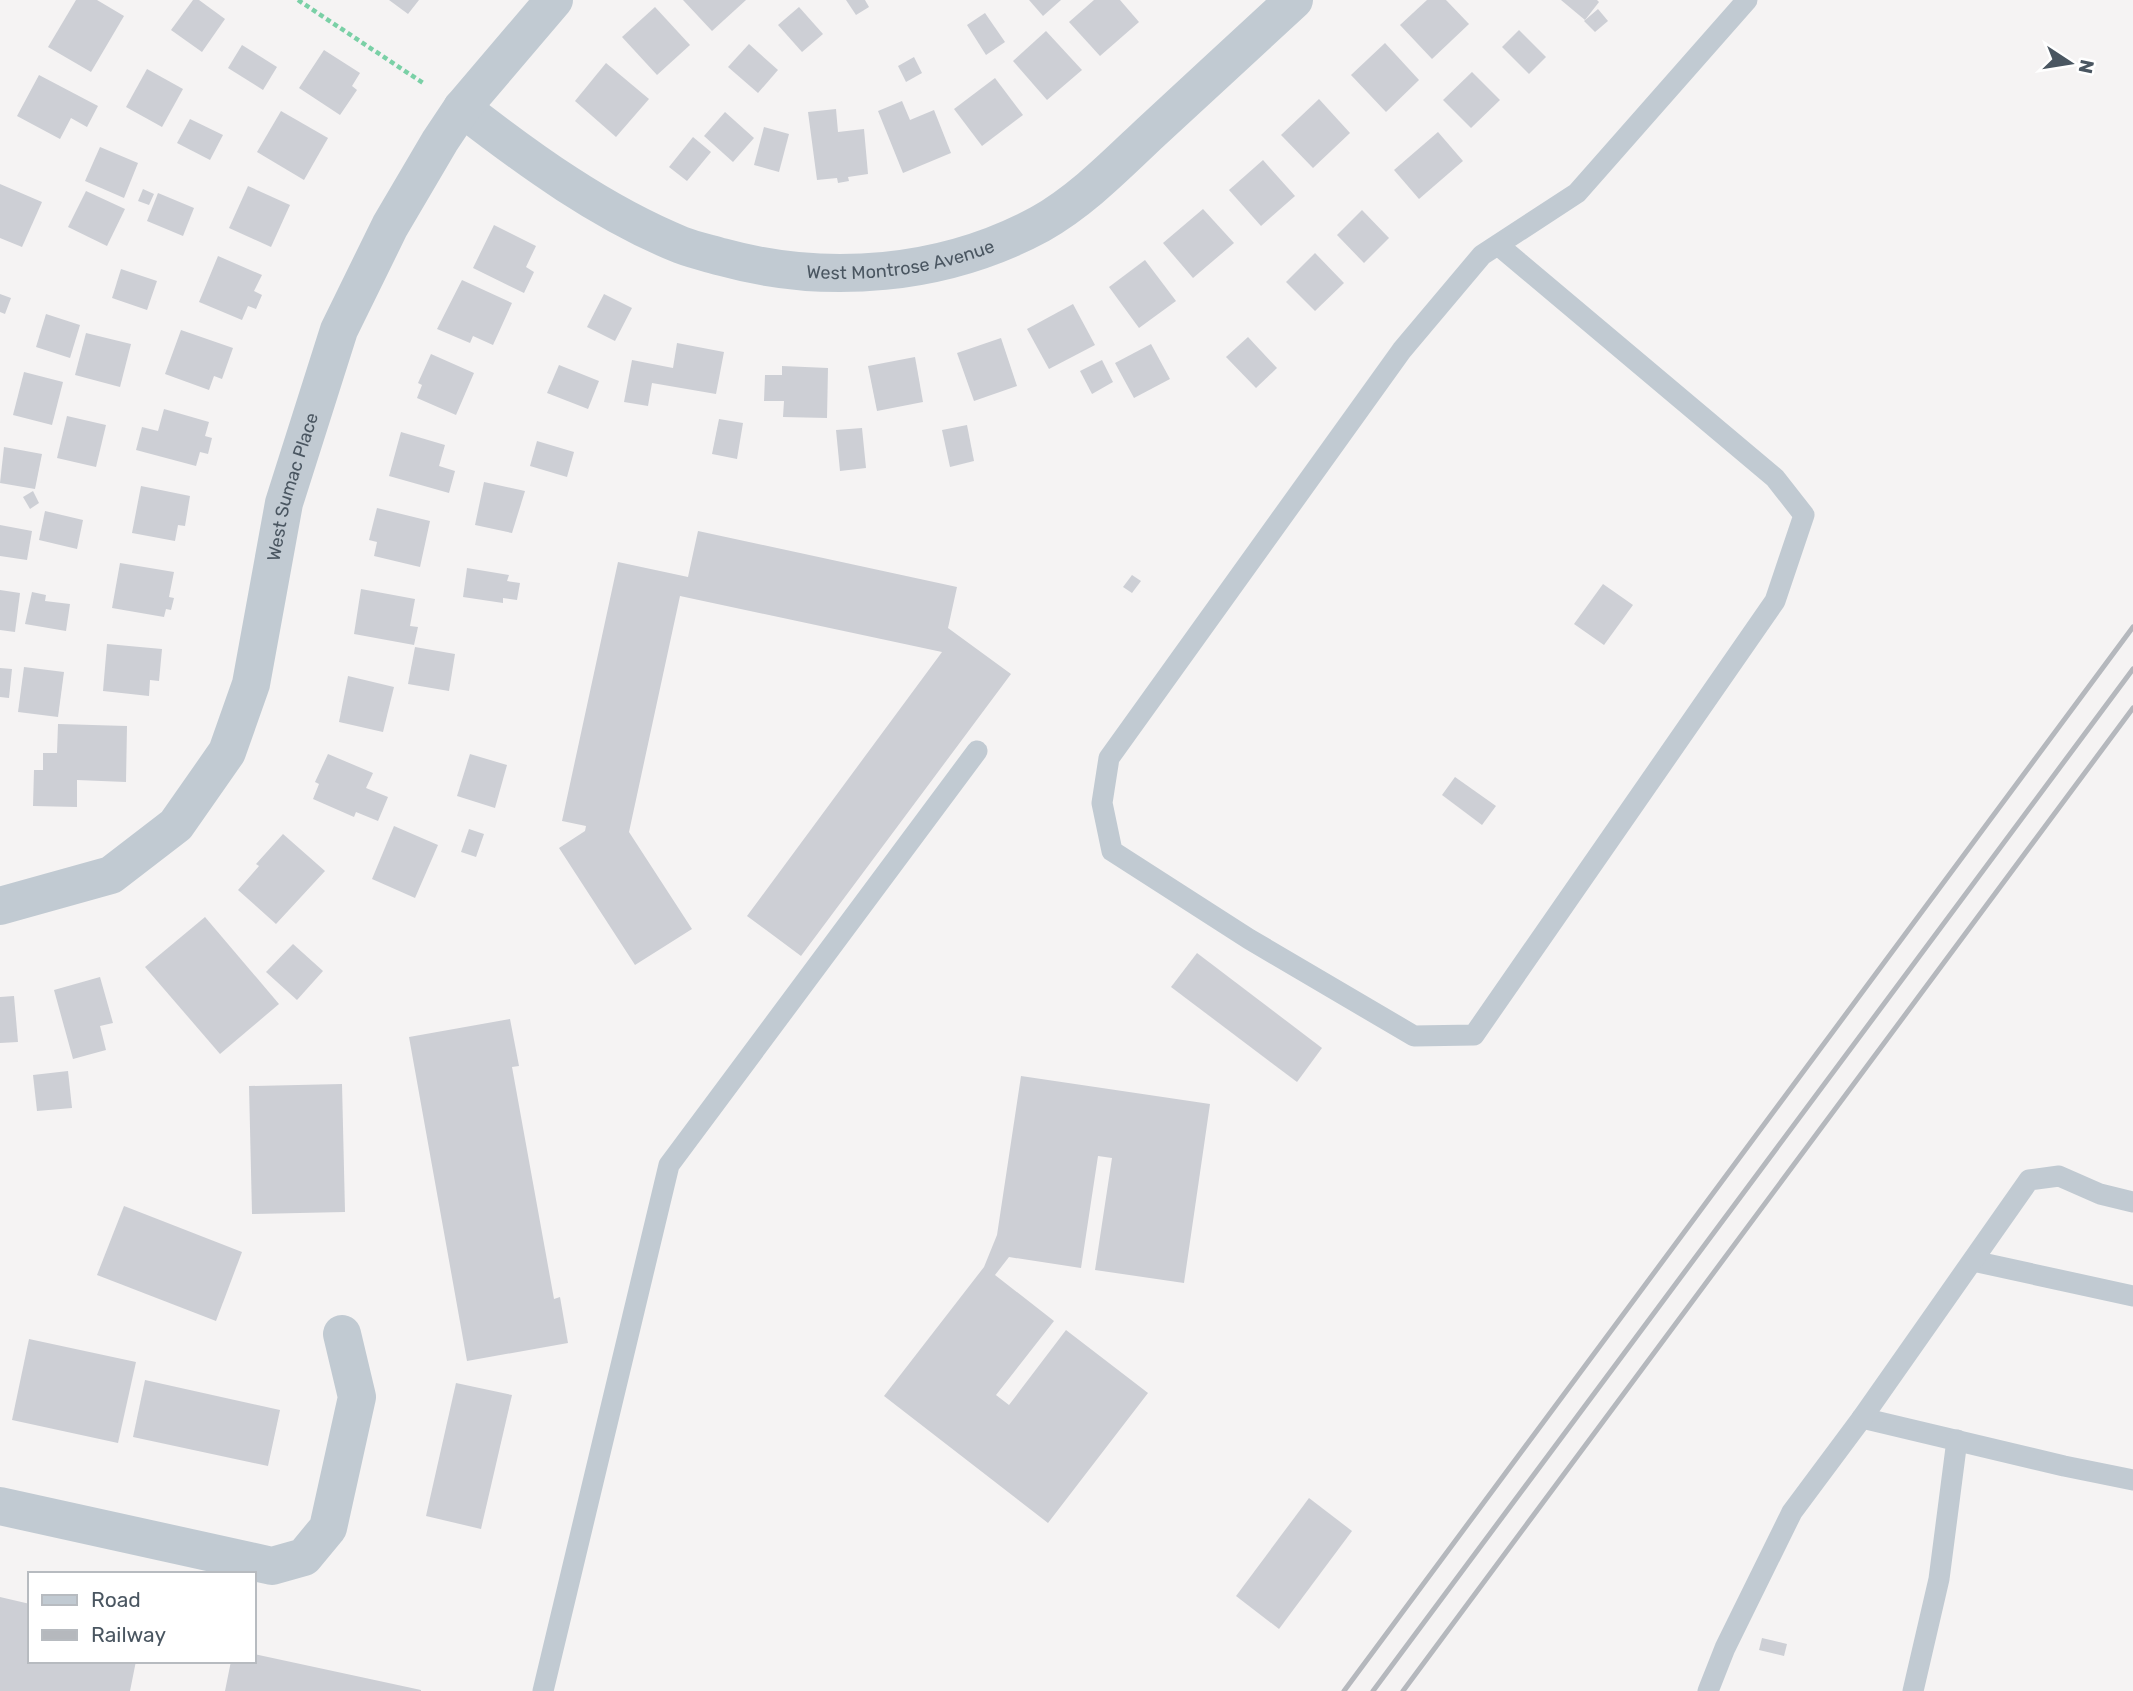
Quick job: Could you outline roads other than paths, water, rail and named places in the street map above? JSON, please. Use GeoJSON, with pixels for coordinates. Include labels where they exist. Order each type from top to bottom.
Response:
{"type":"FeatureCollection","features":[{"type":"Feature","properties":{"kind":"street","name":"West Sumac Place"},"geometry":{"type":"LineString","coordinates":[[0,906],[111,875],[176,825],[227,752],[251,684],[284,503],[339,330],[390,226],[462,108],[554,0]]}},
{"type":"Feature","properties":{"kind":"street","name":"West Montrose Avenue"},"geometry":{"type":"LineString","coordinates":[[462,108],[586,195],[683,246],[772,269],[865,274],[910,268],[949,258],[995,244],[1041,223],[1081,195],[1116,165],[1294,0]]}},
{"type":"Feature","properties":{"kind":"street"},"geometry":{"type":"LineString","coordinates":[[0,1506],[272,1566],[304,1557],[328,1528],[357,1398],[342,1334]]}},
{"type":"Feature","properties":{"kind":"lane"},"geometry":{"type":"LineString","coordinates":[[1498,245],[1775,478],[1804,515],[1775,601],[1474,1035],[1414,1036],[1249,939],[1112,851],[1102,803],[1109,758],[1402,350],[1482,255],[1577,193],[1747,0]]}},
{"type":"Feature","properties":{"kind":"lane"},"geometry":{"type":"LineString","coordinates":[[543,1691],[669,1165],[977,751]]}},
{"type":"Feature","properties":{"kind":"lane"},"geometry":{"type":"LineString","coordinates":[[1707,1691],[1792,1512],[1862,1418],[2029,1180],[2059,1176],[2100,1194],[2133,1202]]}},
{"type":"Feature","properties":{"kind":"lane"},"geometry":{"type":"LineString","coordinates":[[1973,1261],[2133,1296]]}},
{"type":"Feature","properties":{"kind":"lane"},"geometry":{"type":"LineString","coordinates":[[1862,1418],[2133,1480]]}},
{"type":"Feature","properties":{"kind":"lane"},"geometry":{"type":"LineString","coordinates":[[1913,1691],[1939,1579],[1957,1440]]}},
{"type":"Feature","properties":{"kind":"railway"},"geometry":{"type":"LineString","coordinates":[[1344,1691],[2133,627]]}},
{"type":"Feature","properties":{"kind":"railway"},"geometry":{"type":"LineString","coordinates":[[1373,1691],[2133,669]]}},
{"type":"Feature","properties":{"kind":"railway"},"geometry":{"type":"LineString","coordinates":[[1403,1691],[2133,708]]}}]}
